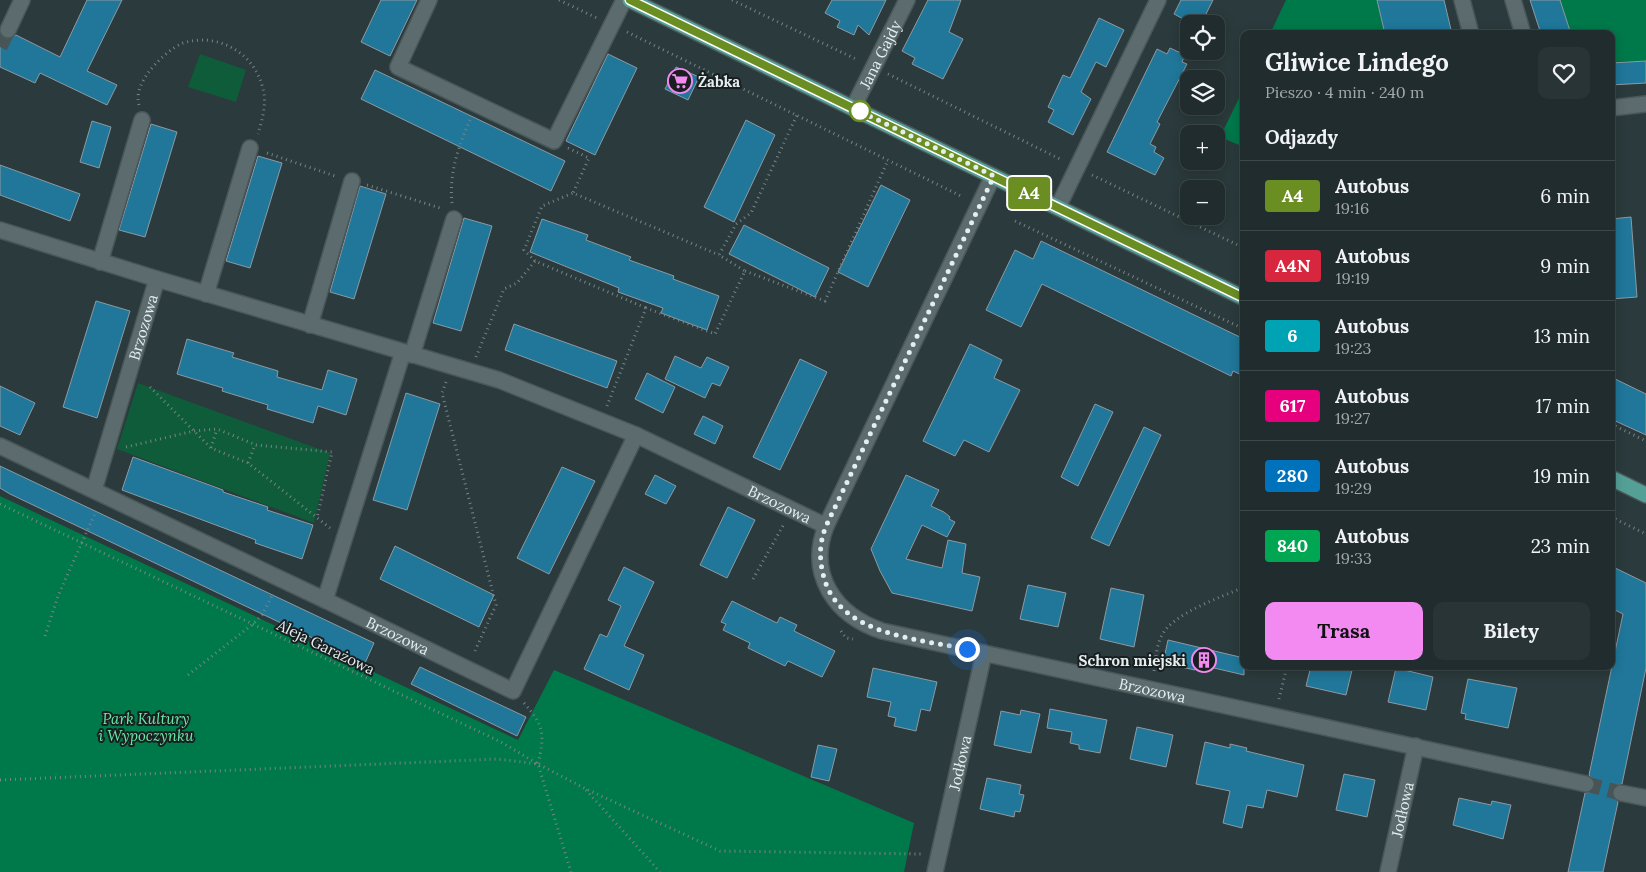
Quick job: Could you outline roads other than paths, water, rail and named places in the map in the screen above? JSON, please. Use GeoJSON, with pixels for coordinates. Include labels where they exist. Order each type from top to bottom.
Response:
{"type":"FeatureCollection","features":[{"type":"Feature","properties":{"kind":"main road"},"geometry":{"type":"LineString","coordinates":[[630,0],[650,4],[853,108],[1240,296]]}},
{"type":"Feature","properties":{"kind":"main road"},"geometry":{"type":"LineString","coordinates":[[1615,480],[1646,495]]}},
{"type":"Feature","properties":{"kind":"street"},"geometry":{"type":"LineString","coordinates":[[8,30],[22,0]]}},
{"type":"Feature","properties":{"kind":"street"},"geometry":{"type":"LineString","coordinates":[[429,0],[398,67],[554,142],[624,0]]}},
{"type":"Feature","properties":{"kind":"street","name":"Jana Gajdy"},"geometry":{"type":"LineString","coordinates":[[853,108],[907,0]]}},
{"type":"Feature","properties":{"kind":"street"},"geometry":{"type":"LineString","coordinates":[[1058,208],[1158,0]]}},
{"type":"Feature","properties":{"kind":"street"},"geometry":{"type":"LineString","coordinates":[[1462,0],[1470,30]]}},
{"type":"Feature","properties":{"kind":"street"},"geometry":{"type":"LineString","coordinates":[[1512,0],[1522,30]]}},
{"type":"Feature","properties":{"kind":"street"},"geometry":{"type":"LineString","coordinates":[[1615,108],[1646,104]]}},
{"type":"Feature","properties":{"kind":"street"},"geometry":{"type":"LineString","coordinates":[[100,262],[142,120]]}},
{"type":"Feature","properties":{"kind":"street"},"geometry":{"type":"LineString","coordinates":[[206,294],[250,148]]}},
{"type":"Feature","properties":{"kind":"street"},"geometry":{"type":"LineString","coordinates":[[826,526],[994,176]]}},
{"type":"Feature","properties":{"kind":"street"},"geometry":{"type":"LineString","coordinates":[[310,325],[352,181]]}},
{"type":"Feature","properties":{"kind":"street"},"geometry":{"type":"LineString","coordinates":[[325,600],[454,216]]}},
{"type":"Feature","properties":{"kind":"street","name":"Brzozowa"},"geometry":{"type":"LineString","coordinates":[[0,230],[206,294],[499,380],[636,435],[826,526],[820,540],[821,566],[826,585],[834,599],[847,613],[864,624],[882,631],[1586,784]]}},
{"type":"Feature","properties":{"kind":"street","name":"Brzozowa"},"geometry":{"type":"LineString","coordinates":[[99,493],[157,279]]}},
{"type":"Feature","properties":{"kind":"street","name":"Brzozowa"},"geometry":{"type":"LineString","coordinates":[[0,446],[513,691],[636,435]]}},
{"type":"Feature","properties":{"kind":"street","name":"Jodłowa"},"geometry":{"type":"LineString","coordinates":[[937,865],[984,653]]}},
{"type":"Feature","properties":{"kind":"street","name":"Jodłowa"},"geometry":{"type":"LineString","coordinates":[[1388,872],[1416,746]]}},
{"type":"Feature","properties":{"kind":"street"},"geometry":{"type":"LineString","coordinates":[[1621,793],[1646,798]]}},
{"type":"Feature","properties":{"kind":"tunnel"},"geometry":{"type":"LineString","coordinates":[[0,47],[8,30]]}},
{"type":"Feature","properties":{"kind":"tunnel"},"geometry":{"type":"LineString","coordinates":[[1586,784],[1621,793]]}},
{"type":"Feature","properties":{"kind":"place","name":"Żabka"},"geometry":{"type":"Point","coordinates":[680,81]}},
{"type":"Feature","properties":{"kind":"place","name":"Schron miejski"},"geometry":{"type":"Point","coordinates":[1204,660]}},
{"type":"Feature","properties":{"kind":"park label","name":"Park Kultury i Wypoczynku"},"geometry":{"type":"Point","coordinates":[146,726]}}]}
